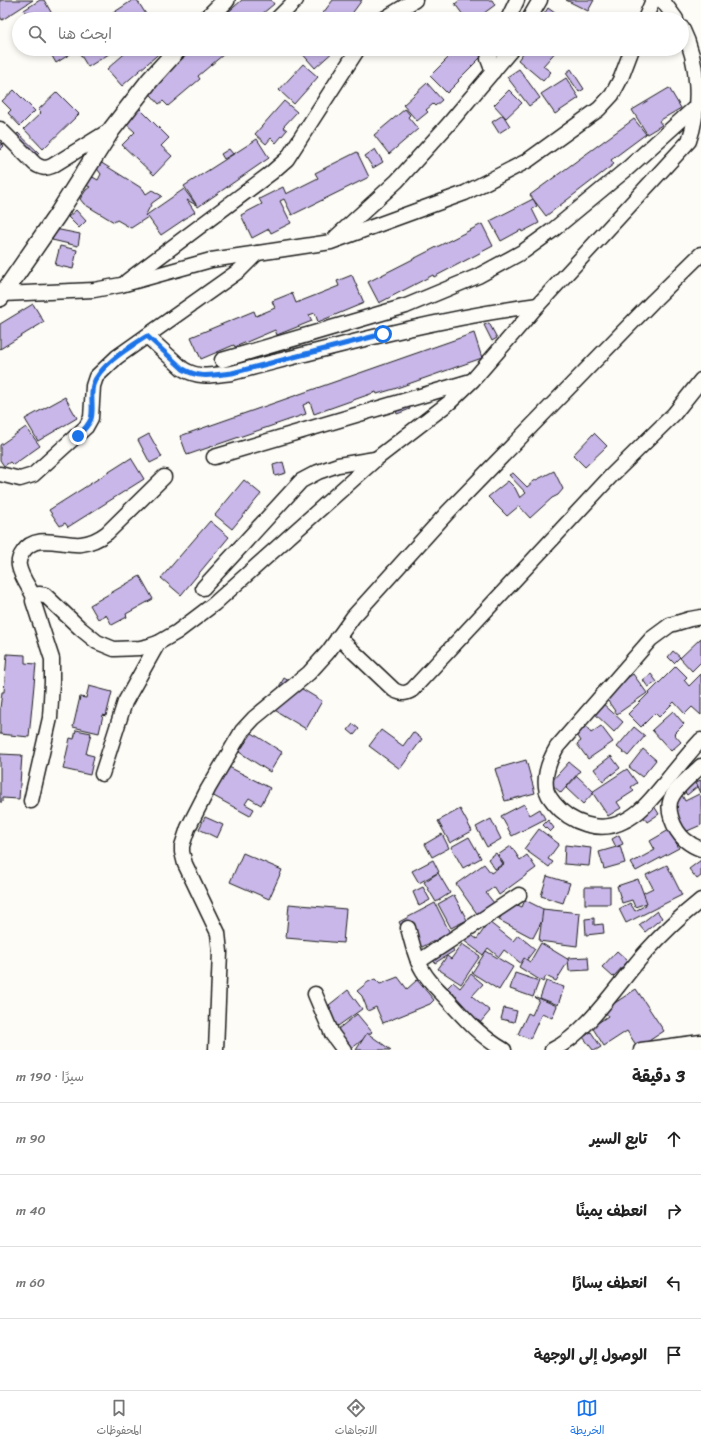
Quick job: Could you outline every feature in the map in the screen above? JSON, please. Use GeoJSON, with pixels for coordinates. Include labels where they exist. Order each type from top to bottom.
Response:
{"type":"FeatureCollection","features":[{"type":"Feature","properties":{"kind":"street"},"geometry":{"type":"LineString","coordinates":[[218,12],[226,0]]}},
{"type":"Feature","properties":{"kind":"street"},"geometry":{"type":"LineString","coordinates":[[284,12],[296,0]]}},
{"type":"Feature","properties":{"kind":"street"},"geometry":{"type":"LineString","coordinates":[[511,12],[517,0]]}},
{"type":"Feature","properties":{"kind":"street"},"geometry":{"type":"LineString","coordinates":[[533,12],[540,0]]}},
{"type":"Feature","properties":{"kind":"street"},"geometry":{"type":"LineString","coordinates":[[647,12],[653,0]]}},
{"type":"Feature","properties":{"kind":"street"},"geometry":{"type":"LineString","coordinates":[[662,0],[671,12]]}},
{"type":"Feature","properties":{"kind":"street"},"geometry":{"type":"LineString","coordinates":[[394,12],[408,2]]}},
{"type":"Feature","properties":{"kind":"street"},"geometry":{"type":"LineString","coordinates":[[34,597],[39,594],[45,595],[97,642],[114,649],[140,648],[158,643],[178,632],[214,604],[376,459],[450,402],[473,380],[538,305],[689,142],[697,123],[700,103],[696,63],[689,43]]}},
{"type":"Feature","properties":{"kind":"street"},"geometry":{"type":"LineString","coordinates":[[2,296],[58,214],[112,128],[150,80],[172,56]]}},
{"type":"Feature","properties":{"kind":"street"},"geometry":{"type":"LineString","coordinates":[[121,286],[271,174],[287,160],[354,56]]}},
{"type":"Feature","properties":{"kind":"street"},"geometry":{"type":"LineString","coordinates":[[489,56],[488,59],[493,72]]}},
{"type":"Feature","properties":{"kind":"street"},"geometry":{"type":"LineString","coordinates":[[331,242],[398,181],[506,56]]}},
{"type":"Feature","properties":{"kind":"street"},"geometry":{"type":"LineString","coordinates":[[2,296],[94,290],[121,286],[211,260],[331,242],[465,192],[527,161],[599,109],[612,95],[621,78],[629,56]]}},
{"type":"Feature","properties":{"kind":"street"},"geometry":{"type":"LineString","coordinates":[[222,360],[406,306],[478,276],[524,251],[553,230],[628,168],[700,103]]}},
{"type":"Feature","properties":{"kind":"street"},"geometry":{"type":"LineString","coordinates":[[0,129],[35,164],[45,169],[112,128]]}},
{"type":"Feature","properties":{"kind":"street"},"geometry":{"type":"LineString","coordinates":[[0,474],[20,479],[34,475],[86,427],[91,418],[93,386],[96,377],[117,357],[240,270],[257,254]]}},
{"type":"Feature","properties":{"kind":"street"},"geometry":{"type":"LineString","coordinates":[[216,1050],[220,952],[218,933],[185,864],[182,846],[188,828],[208,789],[242,731],[254,718],[309,673],[353,617],[447,513],[642,312],[701,254]]}},
{"type":"Feature","properties":{"kind":"street"},"geometry":{"type":"LineString","coordinates":[[147,336],[183,369],[198,376],[207,376],[232,373],[383,334],[503,310],[538,305]]}},
{"type":"Feature","properties":{"kind":"street"},"geometry":{"type":"LineString","coordinates":[[214,457],[473,380]]}},
{"type":"Feature","properties":{"kind":"street"},"geometry":{"type":"LineString","coordinates":[[338,638],[394,690],[401,694],[412,690],[612,475],[674,414],[701,380]]}},
{"type":"Feature","properties":{"kind":"street"},"geometry":{"type":"LineString","coordinates":[[203,588],[301,481],[318,472],[338,465],[376,459]]}},
{"type":"Feature","properties":{"kind":"street"},"geometry":{"type":"LineString","coordinates":[[31,800],[50,718],[52,659],[33,601],[34,597],[18,566],[20,557],[26,548],[31,544],[40,542],[81,544],[100,538],[107,534],[164,477]]}},
{"type":"Feature","properties":{"kind":"street"},"geometry":{"type":"LineString","coordinates":[[701,617],[690,618],[670,625],[651,639],[557,747],[549,762],[546,780],[547,794],[560,811],[579,823],[594,826],[612,826],[624,822],[643,808],[701,740]]}},
{"type":"Feature","properties":{"kind":"street"},"geometry":{"type":"LineString","coordinates":[[102,774],[124,702],[158,643]]}},
{"type":"Feature","properties":{"kind":"street"},"geometry":{"type":"LineString","coordinates":[[701,766],[673,795],[670,803],[671,816],[678,832],[688,843],[701,849]]}},
{"type":"Feature","properties":{"kind":"street"},"geometry":{"type":"LineString","coordinates":[[418,962],[519,895]]}},
{"type":"Feature","properties":{"kind":"street"},"geometry":{"type":"LineString","coordinates":[[552,1050],[569,1040],[594,1015],[645,953],[685,913],[701,900]]}},
{"type":"Feature","properties":{"kind":"street"},"geometry":{"type":"LineString","coordinates":[[408,928],[422,971],[474,1029],[504,1050]]}},
{"type":"Feature","properties":{"kind":"street"},"geometry":{"type":"LineString","coordinates":[[315,994],[332,1034],[344,1050]]}},
{"type":"Feature","properties":{"kind":"street"},"geometry":{"type":"LineString","coordinates":[[641,1050],[663,1049],[701,1042]]}},
{"type":"Feature","properties":{"kind":"building"},"geometry":{"type":"Polygon","coordinates":[[[0,0],[33,0],[12,12],[12,14],[2,20],[0,16],[0,0]]]}},
{"type":"Feature","properties":{"kind":"building"},"geometry":{"type":"Polygon","coordinates":[[[40,0],[44,0],[51,12],[25,12],[24,10],[40,0]]]}},
{"type":"Feature","properties":{"kind":"building"},"geometry":{"type":"Polygon","coordinates":[[[133,0],[137,0],[145,12],[115,12],[133,0]]]}},
{"type":"Feature","properties":{"kind":"building"},"geometry":{"type":"Polygon","coordinates":[[[242,0],[271,0],[274,4],[264,12],[228,12],[242,0]]]}},
{"type":"Feature","properties":{"kind":"building"},"geometry":{"type":"Polygon","coordinates":[[[333,0],[362,0],[353,12],[324,12],[333,0]]]}},
{"type":"Feature","properties":{"kind":"building"},"geometry":{"type":"Polygon","coordinates":[[[460,0],[492,0],[495,5],[486,12],[461,12],[455,4],[460,0]]]}},
{"type":"Feature","properties":{"kind":"building"},"geometry":{"type":"Polygon","coordinates":[[[566,0],[594,0],[588,11],[566,0]]]}},
{"type":"Feature","properties":{"kind":"building"},"geometry":{"type":"Polygon","coordinates":[[[548,8],[554,12],[545,12],[548,8]]]}},
{"type":"Feature","properties":{"kind":"building"},"geometry":{"type":"Polygon","coordinates":[[[52,56],[67,56],[56,63],[52,56]]]}},
{"type":"Feature","properties":{"kind":"building"},"geometry":{"type":"Polygon","coordinates":[[[81,56],[106,56],[88,67],[81,56]]]}},
{"type":"Feature","properties":{"kind":"building"},"geometry":{"type":"Polygon","coordinates":[[[122,56],[156,56],[122,86],[107,69],[122,56]]]}},
{"type":"Feature","properties":{"kind":"building"},"geometry":{"type":"Polygon","coordinates":[[[186,56],[222,56],[198,76],[200,79],[168,106],[163,101],[159,104],[146,89],[186,56]]]}},
{"type":"Feature","properties":{"kind":"building"},"geometry":{"type":"Polygon","coordinates":[[[304,56],[328,56],[315,68],[304,56]]]}},
{"type":"Feature","properties":{"kind":"building"},"geometry":{"type":"Polygon","coordinates":[[[450,56],[481,57],[447,93],[430,76],[450,56]]]}},
{"type":"Feature","properties":{"kind":"building"},"geometry":{"type":"Polygon","coordinates":[[[521,56],[552,56],[543,66],[551,72],[543,81],[518,60],[521,56]]]}},
{"type":"Feature","properties":{"kind":"building"},"geometry":{"type":"Polygon","coordinates":[[[303,64],[318,77],[294,104],[279,90],[303,64]]]}},
{"type":"Feature","properties":{"kind":"building"},"geometry":{"type":"Polygon","coordinates":[[[519,69],[540,98],[529,106],[507,77],[519,69]]]}},
{"type":"Feature","properties":{"kind":"building"},"geometry":{"type":"Polygon","coordinates":[[[571,69],[584,89],[579,92],[566,73],[571,69]]]}},
{"type":"Feature","properties":{"kind":"building"},"geometry":{"type":"Polygon","coordinates":[[[566,78],[579,98],[555,114],[541,94],[566,78]]]}},
{"type":"Feature","properties":{"kind":"building"},"geometry":{"type":"Polygon","coordinates":[[[427,83],[442,100],[435,106],[433,104],[426,110],[428,112],[417,121],[403,105],[427,83]]]}},
{"type":"Feature","properties":{"kind":"building"},"geometry":{"type":"Polygon","coordinates":[[[669,88],[681,108],[659,121],[662,125],[647,134],[632,110],[669,88]]]}},
{"type":"Feature","properties":{"kind":"building"},"geometry":{"type":"Polygon","coordinates":[[[14,90],[35,111],[20,126],[8,113],[11,110],[2,101],[14,90]]]}},
{"type":"Feature","properties":{"kind":"building"},"geometry":{"type":"Polygon","coordinates":[[[509,90],[522,103],[506,118],[494,105],[509,90]]]}},
{"type":"Feature","properties":{"kind":"building"},"geometry":{"type":"Polygon","coordinates":[[[57,92],[79,114],[43,149],[24,129],[41,113],[38,110],[57,92]]]}},
{"type":"Feature","properties":{"kind":"building"},"geometry":{"type":"Polygon","coordinates":[[[284,101],[297,112],[283,127],[287,130],[276,143],[271,138],[266,144],[255,134],[284,101]]]}},
{"type":"Feature","properties":{"kind":"building"},"geometry":{"type":"Polygon","coordinates":[[[139,108],[169,138],[161,146],[172,156],[154,175],[122,145],[135,132],[125,123],[139,108]]]}},
{"type":"Feature","properties":{"kind":"building"},"geometry":{"type":"Polygon","coordinates":[[[405,109],[410,115],[408,117],[418,129],[389,154],[374,135],[405,109]]]}},
{"type":"Feature","properties":{"kind":"building"},"geometry":{"type":"Polygon","coordinates":[[[503,115],[510,126],[499,133],[492,122],[503,115]]]}},
{"type":"Feature","properties":{"kind":"building"},"geometry":{"type":"Polygon","coordinates":[[[634,119],[646,134],[611,160],[614,164],[546,216],[530,195],[634,119]]]}},
{"type":"Feature","properties":{"kind":"building"},"geometry":{"type":"Polygon","coordinates":[[[18,133],[39,153],[32,161],[11,140],[18,133]]]}},
{"type":"Feature","properties":{"kind":"building"},"geometry":{"type":"Polygon","coordinates":[[[257,139],[269,158],[198,207],[184,186],[257,139]]]}},
{"type":"Feature","properties":{"kind":"building"},"geometry":{"type":"Polygon","coordinates":[[[0,142],[4,146],[0,150],[0,142]]]}},
{"type":"Feature","properties":{"kind":"building"},"geometry":{"type":"Polygon","coordinates":[[[229,149],[233,154],[224,159],[221,154],[229,149]]]}},
{"type":"Feature","properties":{"kind":"building"},"geometry":{"type":"Polygon","coordinates":[[[375,149],[383,162],[373,168],[365,156],[375,149]]]}},
{"type":"Feature","properties":{"kind":"building"},"geometry":{"type":"Polygon","coordinates":[[[357,152],[369,177],[292,215],[284,199],[280,201],[291,223],[271,233],[269,229],[252,238],[241,215],[262,204],[259,199],[283,187],[286,194],[318,178],[315,173],[357,152]]]}},
{"type":"Feature","properties":{"kind":"building"},"geometry":{"type":"Polygon","coordinates":[[[100,162],[143,189],[146,194],[152,190],[162,196],[152,203],[145,216],[184,189],[196,205],[187,200],[195,212],[161,235],[148,217],[131,228],[117,220],[114,222],[84,204],[80,199],[90,187],[84,184],[89,175],[98,180],[101,174],[95,166],[100,162]]]}},
{"type":"Feature","properties":{"kind":"building"},"geometry":{"type":"Polygon","coordinates":[[[533,199],[537,206],[532,209],[539,223],[522,232],[521,230],[501,241],[490,221],[533,199]]]}},
{"type":"Feature","properties":{"kind":"building"},"geometry":{"type":"Polygon","coordinates":[[[76,210],[86,221],[79,228],[68,217],[76,210]]]}},
{"type":"Feature","properties":{"kind":"building"},"geometry":{"type":"Polygon","coordinates":[[[482,224],[493,246],[434,277],[433,275],[379,303],[368,282],[482,224]]]}},
{"type":"Feature","properties":{"kind":"building"},"geometry":{"type":"Polygon","coordinates":[[[55,229],[80,234],[78,246],[52,240],[55,229]]]}},
{"type":"Feature","properties":{"kind":"building"},"geometry":{"type":"Polygon","coordinates":[[[60,246],[77,250],[73,269],[55,265],[60,246]]]}},
{"type":"Feature","properties":{"kind":"building"},"geometry":{"type":"Polygon","coordinates":[[[352,275],[364,303],[318,322],[315,313],[309,315],[312,321],[277,335],[275,330],[235,347],[234,345],[201,359],[191,337],[254,311],[256,316],[275,308],[272,301],[292,293],[296,303],[339,286],[337,281],[352,275]]]}},
{"type":"Feature","properties":{"kind":"building"},"geometry":{"type":"Polygon","coordinates":[[[33,304],[44,322],[0,349],[0,324],[33,304]]]}},
{"type":"Feature","properties":{"kind":"building"},"geometry":{"type":"Polygon","coordinates":[[[489,323],[497,338],[492,341],[484,325],[489,323]]]}},
{"type":"Feature","properties":{"kind":"building"},"geometry":{"type":"Polygon","coordinates":[[[474,333],[482,358],[394,389],[377,394],[376,392],[314,414],[310,402],[303,405],[306,414],[187,455],[180,436],[474,333]]]}},
{"type":"Feature","properties":{"kind":"building"},"geometry":{"type":"Polygon","coordinates":[[[65,397],[77,418],[38,441],[25,419],[65,397]]]}},
{"type":"Feature","properties":{"kind":"building"},"geometry":{"type":"Polygon","coordinates":[[[407,399],[410,409],[397,414],[394,403],[407,399]]]}},
{"type":"Feature","properties":{"kind":"building"},"geometry":{"type":"Polygon","coordinates":[[[26,427],[40,446],[13,465],[10,462],[4,466],[0,460],[0,445],[26,427]]]}},
{"type":"Feature","properties":{"kind":"building"},"geometry":{"type":"Polygon","coordinates":[[[594,433],[607,446],[585,467],[573,455],[594,433]]]}},
{"type":"Feature","properties":{"kind":"building"},"geometry":{"type":"Polygon","coordinates":[[[149,434],[162,457],[150,463],[138,440],[149,434]]]}},
{"type":"Feature","properties":{"kind":"building"},"geometry":{"type":"Polygon","coordinates":[[[131,458],[144,479],[68,527],[65,523],[60,526],[49,510],[131,458]]]}},
{"type":"Feature","properties":{"kind":"building"},"geometry":{"type":"Polygon","coordinates":[[[283,462],[286,473],[275,476],[273,465],[283,462]]]}},
{"type":"Feature","properties":{"kind":"building"},"geometry":{"type":"Polygon","coordinates":[[[554,471],[563,489],[558,495],[552,498],[530,518],[519,506],[507,516],[488,497],[508,481],[515,488],[520,498],[526,493],[509,475],[513,473],[527,487],[534,481],[554,471]]]}},
{"type":"Feature","properties":{"kind":"building"},"geometry":{"type":"Polygon","coordinates":[[[244,480],[261,494],[232,529],[215,515],[244,480]]]}},
{"type":"Feature","properties":{"kind":"building"},"geometry":{"type":"Polygon","coordinates":[[[210,521],[229,537],[181,595],[161,578],[210,521]]]}},
{"type":"Feature","properties":{"kind":"building"},"geometry":{"type":"Polygon","coordinates":[[[140,576],[153,599],[126,614],[127,617],[112,625],[106,615],[98,619],[90,605],[140,576]]]}},
{"type":"Feature","properties":{"kind":"building"},"geometry":{"type":"Polygon","coordinates":[[[701,638],[701,662],[692,671],[680,658],[701,638]]]}},
{"type":"Feature","properties":{"kind":"building"},"geometry":{"type":"Polygon","coordinates":[[[673,651],[680,657],[674,663],[668,657],[673,651]]]}},
{"type":"Feature","properties":{"kind":"building"},"geometry":{"type":"Polygon","coordinates":[[[7,654],[25,655],[25,663],[36,664],[29,737],[0,734],[0,708],[2,692],[4,692],[7,654]]]}},
{"type":"Feature","properties":{"kind":"building"},"geometry":{"type":"Polygon","coordinates":[[[676,666],[687,677],[684,680],[689,686],[701,674],[701,715],[692,707],[685,714],[674,702],[659,717],[655,713],[641,727],[628,714],[676,666]]]}},
{"type":"Feature","properties":{"kind":"building"},"geometry":{"type":"Polygon","coordinates":[[[633,674],[647,693],[617,714],[603,694],[633,674]]]}},
{"type":"Feature","properties":{"kind":"building"},"geometry":{"type":"Polygon","coordinates":[[[651,674],[657,682],[648,687],[643,680],[651,674]]]}},
{"type":"Feature","properties":{"kind":"building"},"geometry":{"type":"Polygon","coordinates":[[[284,678],[322,701],[306,729],[268,706],[284,678]]]}},
{"type":"Feature","properties":{"kind":"building"},"geometry":{"type":"Polygon","coordinates":[[[89,686],[112,692],[106,716],[103,715],[99,733],[73,727],[80,697],[86,698],[89,686]]]}},
{"type":"Feature","properties":{"kind":"building"},"geometry":{"type":"Polygon","coordinates":[[[600,701],[623,722],[614,732],[591,710],[600,701]]]}},
{"type":"Feature","properties":{"kind":"building"},"geometry":{"type":"Polygon","coordinates":[[[673,711],[684,724],[674,734],[681,742],[671,751],[652,730],[673,711]]]}},
{"type":"Feature","properties":{"kind":"building"},"geometry":{"type":"Polygon","coordinates":[[[353,724],[359,729],[354,735],[348,730],[353,724]]]}},
{"type":"Feature","properties":{"kind":"building"},"geometry":{"type":"Polygon","coordinates":[[[586,726],[591,733],[601,726],[613,742],[588,759],[577,744],[581,741],[576,733],[586,726]]]}},
{"type":"Feature","properties":{"kind":"building"},"geometry":{"type":"Polygon","coordinates":[[[634,727],[645,736],[628,756],[617,747],[634,727]]]}},
{"type":"Feature","properties":{"kind":"building"},"geometry":{"type":"Polygon","coordinates":[[[76,730],[91,733],[86,754],[94,756],[90,775],[63,769],[70,738],[74,739],[76,730]]]}},
{"type":"Feature","properties":{"kind":"building"},"geometry":{"type":"Polygon","coordinates":[[[381,730],[403,746],[413,732],[422,739],[400,769],[369,746],[381,730]]]}},
{"type":"Feature","properties":{"kind":"building"},"geometry":{"type":"Polygon","coordinates":[[[252,733],[282,752],[270,772],[239,752],[252,733]]]}},
{"type":"Feature","properties":{"kind":"building"},"geometry":{"type":"Polygon","coordinates":[[[643,749],[656,760],[642,777],[629,767],[643,749]]]}},
{"type":"Feature","properties":{"kind":"building"},"geometry":{"type":"Polygon","coordinates":[[[0,754],[22,755],[19,799],[2,798],[2,802],[0,802],[0,754]]]}},
{"type":"Feature","properties":{"kind":"building"},"geometry":{"type":"Polygon","coordinates":[[[611,756],[620,768],[603,781],[594,769],[611,756]]]}},
{"type":"Feature","properties":{"kind":"building"},"geometry":{"type":"Polygon","coordinates":[[[526,760],[535,793],[505,801],[495,769],[526,760]]]}},
{"type":"Feature","properties":{"kind":"building"},"geometry":{"type":"Polygon","coordinates":[[[569,762],[580,771],[561,793],[550,783],[569,762]]]}},
{"type":"Feature","properties":{"kind":"building"},"geometry":{"type":"Polygon","coordinates":[[[225,765],[270,788],[261,805],[249,798],[245,804],[254,809],[250,816],[210,794],[225,765]]]}},
{"type":"Feature","properties":{"kind":"building"},"geometry":{"type":"Polygon","coordinates":[[[627,769],[637,783],[631,787],[634,791],[617,802],[621,808],[608,816],[592,792],[627,769]]]}},
{"type":"Feature","properties":{"kind":"building"},"geometry":{"type":"Polygon","coordinates":[[[577,776],[594,792],[583,804],[566,788],[577,776]]]}},
{"type":"Feature","properties":{"kind":"building"},"geometry":{"type":"Polygon","coordinates":[[[693,780],[698,786],[687,795],[683,789],[693,780]]]}},
{"type":"Feature","properties":{"kind":"building"},"geometry":{"type":"Polygon","coordinates":[[[701,780],[701,793],[696,782],[701,780]]]}},
{"type":"Feature","properties":{"kind":"building"},"geometry":{"type":"Polygon","coordinates":[[[699,794],[701,797],[701,825],[685,832],[665,804],[682,795],[685,801],[699,794]]]}},
{"type":"Feature","properties":{"kind":"building"},"geometry":{"type":"Polygon","coordinates":[[[524,804],[530,815],[540,809],[545,819],[512,836],[501,816],[524,804]]]}},
{"type":"Feature","properties":{"kind":"building"},"geometry":{"type":"Polygon","coordinates":[[[654,806],[659,814],[647,822],[642,814],[654,806]]]}},
{"type":"Feature","properties":{"kind":"building"},"geometry":{"type":"Polygon","coordinates":[[[460,809],[472,831],[450,843],[438,821],[460,809]]]}},
{"type":"Feature","properties":{"kind":"building"},"geometry":{"type":"Polygon","coordinates":[[[205,817],[223,825],[217,838],[199,829],[205,817]]]}},
{"type":"Feature","properties":{"kind":"building"},"geometry":{"type":"Polygon","coordinates":[[[491,819],[501,839],[487,847],[476,827],[491,819]]]}},
{"type":"Feature","properties":{"kind":"building"},"geometry":{"type":"Polygon","coordinates":[[[548,820],[554,828],[550,832],[543,825],[548,820]]]}},
{"type":"Feature","properties":{"kind":"building"},"geometry":{"type":"Polygon","coordinates":[[[539,829],[559,844],[548,859],[553,862],[549,867],[524,849],[539,829]]]}},
{"type":"Feature","properties":{"kind":"building"},"geometry":{"type":"Polygon","coordinates":[[[669,830],[679,848],[636,871],[631,863],[655,850],[650,841],[669,830]]]}},
{"type":"Feature","properties":{"kind":"building"},"geometry":{"type":"Polygon","coordinates":[[[442,834],[449,848],[432,857],[425,844],[442,834]]]}},
{"type":"Feature","properties":{"kind":"building"},"geometry":{"type":"Polygon","coordinates":[[[619,835],[623,844],[616,847],[612,839],[619,835]]]}},
{"type":"Feature","properties":{"kind":"building"},"geometry":{"type":"Polygon","coordinates":[[[469,837],[481,858],[463,868],[451,847],[469,837]]]}},
{"type":"Feature","properties":{"kind":"building"},"geometry":{"type":"Polygon","coordinates":[[[565,845],[591,848],[589,866],[564,864],[565,845]]]}},
{"type":"Feature","properties":{"kind":"building"},"geometry":{"type":"Polygon","coordinates":[[[511,846],[520,860],[527,855],[536,868],[499,895],[494,887],[486,893],[494,903],[478,915],[456,884],[484,864],[491,873],[504,864],[498,855],[511,846]]]}},
{"type":"Feature","properties":{"kind":"building"},"geometry":{"type":"Polygon","coordinates":[[[620,846],[625,863],[604,869],[599,852],[620,846]]]}},
{"type":"Feature","properties":{"kind":"building"},"geometry":{"type":"Polygon","coordinates":[[[243,853],[282,870],[269,899],[230,882],[243,853]]]}},
{"type":"Feature","properties":{"kind":"building"},"geometry":{"type":"Polygon","coordinates":[[[496,853],[503,864],[495,869],[488,859],[496,853]]]}},
{"type":"Feature","properties":{"kind":"building"},"geometry":{"type":"Polygon","coordinates":[[[433,860],[439,872],[419,883],[412,871],[433,860]]]}},
{"type":"Feature","properties":{"kind":"building"},"geometry":{"type":"Polygon","coordinates":[[[701,860],[701,876],[697,879],[689,869],[701,860]]]}},
{"type":"Feature","properties":{"kind":"building"},"geometry":{"type":"Polygon","coordinates":[[[667,865],[682,895],[626,923],[619,909],[630,903],[635,911],[646,905],[641,894],[653,888],[646,875],[667,865]]]}},
{"type":"Feature","properties":{"kind":"building"},"geometry":{"type":"Polygon","coordinates":[[[438,873],[450,893],[436,902],[424,882],[438,873]]]}},
{"type":"Feature","properties":{"kind":"building"},"geometry":{"type":"Polygon","coordinates":[[[547,876],[570,883],[563,903],[541,896],[547,876]]]}},
{"type":"Feature","properties":{"kind":"building"},"geometry":{"type":"Polygon","coordinates":[[[638,879],[647,903],[635,907],[632,900],[622,903],[617,886],[638,879]]]}},
{"type":"Feature","properties":{"kind":"building"},"geometry":{"type":"Polygon","coordinates":[[[423,887],[430,900],[419,906],[413,892],[423,887]]]}},
{"type":"Feature","properties":{"kind":"building"},"geometry":{"type":"Polygon","coordinates":[[[585,887],[610,887],[610,904],[585,904],[585,887]]]}},
{"type":"Feature","properties":{"kind":"building"},"geometry":{"type":"Polygon","coordinates":[[[454,895],[467,920],[451,928],[438,904],[454,895]]]}},
{"type":"Feature","properties":{"kind":"building"},"geometry":{"type":"Polygon","coordinates":[[[525,900],[547,911],[533,938],[499,920],[509,901],[522,907],[525,900]]]}},
{"type":"Feature","properties":{"kind":"building"},"geometry":{"type":"Polygon","coordinates":[[[435,903],[450,933],[414,951],[399,922],[435,903]]]}},
{"type":"Feature","properties":{"kind":"building"},"geometry":{"type":"Polygon","coordinates":[[[289,904],[346,909],[343,943],[286,938],[289,904]]]}},
{"type":"Feature","properties":{"kind":"building"},"geometry":{"type":"Polygon","coordinates":[[[543,909],[580,913],[577,946],[539,941],[543,909]]]}},
{"type":"Feature","properties":{"kind":"building"},"geometry":{"type":"Polygon","coordinates":[[[657,911],[662,918],[645,932],[639,925],[657,911]]]}},
{"type":"Feature","properties":{"kind":"building"},"geometry":{"type":"Polygon","coordinates":[[[594,918],[594,925],[603,924],[604,933],[586,935],[585,919],[594,918]]]}},
{"type":"Feature","properties":{"kind":"building"},"geometry":{"type":"Polygon","coordinates":[[[489,922],[513,941],[518,935],[535,949],[523,965],[504,950],[499,957],[488,948],[483,955],[459,937],[464,930],[477,939],[489,922]]]}},
{"type":"Feature","properties":{"kind":"building"},"geometry":{"type":"Polygon","coordinates":[[[541,943],[569,960],[556,981],[546,976],[543,982],[519,967],[524,958],[530,962],[541,943]]]}},
{"type":"Feature","properties":{"kind":"building"},"geometry":{"type":"Polygon","coordinates":[[[450,944],[454,951],[435,963],[430,956],[450,944]]]}},
{"type":"Feature","properties":{"kind":"building"},"geometry":{"type":"Polygon","coordinates":[[[462,944],[480,956],[461,984],[438,969],[447,956],[451,959],[462,944]]]}},
{"type":"Feature","properties":{"kind":"building"},"geometry":{"type":"Polygon","coordinates":[[[486,951],[513,967],[499,990],[472,973],[486,951]]]}},
{"type":"Feature","properties":{"kind":"building"},"geometry":{"type":"Polygon","coordinates":[[[617,951],[628,961],[613,977],[602,967],[617,951]]]}},
{"type":"Feature","properties":{"kind":"building"},"geometry":{"type":"Polygon","coordinates":[[[588,957],[589,970],[569,971],[568,958],[588,957]]]}},
{"type":"Feature","properties":{"kind":"building"},"geometry":{"type":"Polygon","coordinates":[[[515,973],[539,981],[533,997],[510,989],[515,973]]]}},
{"type":"Feature","properties":{"kind":"building"},"geometry":{"type":"Polygon","coordinates":[[[471,974],[483,984],[472,996],[490,1011],[479,1024],[452,1002],[457,996],[447,988],[453,982],[460,988],[471,974]]]}},
{"type":"Feature","properties":{"kind":"building"},"geometry":{"type":"Polygon","coordinates":[[[398,977],[407,989],[417,980],[434,1000],[430,1004],[383,1023],[376,1007],[368,1011],[362,996],[357,991],[368,982],[375,979],[380,984],[398,977]]]}},
{"type":"Feature","properties":{"kind":"building"},"geometry":{"type":"Polygon","coordinates":[[[546,981],[564,987],[558,1005],[540,998],[546,981]]]}},
{"type":"Feature","properties":{"kind":"building"},"geometry":{"type":"Polygon","coordinates":[[[636,989],[664,1031],[638,1048],[627,1031],[604,1046],[592,1027],[608,1016],[604,1010],[636,989]]]}},
{"type":"Feature","properties":{"kind":"building"},"geometry":{"type":"Polygon","coordinates":[[[348,990],[362,1009],[338,1026],[335,1023],[325,1030],[317,1019],[331,1008],[329,1005],[348,990]]]}},
{"type":"Feature","properties":{"kind":"building"},"geometry":{"type":"Polygon","coordinates":[[[536,997],[557,1006],[552,1018],[542,1013],[530,1039],[518,1034],[528,1013],[532,1015],[539,1000],[535,998],[536,997]]]}},
{"type":"Feature","properties":{"kind":"building"},"geometry":{"type":"Polygon","coordinates":[[[504,1008],[517,1011],[514,1022],[501,1019],[504,1008]]]}},
{"type":"Feature","properties":{"kind":"building"},"geometry":{"type":"Polygon","coordinates":[[[357,1014],[372,1032],[350,1050],[328,1037],[357,1014]]]}},
{"type":"Feature","properties":{"kind":"building"},"geometry":{"type":"Polygon","coordinates":[[[591,1032],[601,1047],[596,1050],[593,1050],[583,1037],[591,1032]]]}},
{"type":"Feature","properties":{"kind":"building"},"geometry":{"type":"Polygon","coordinates":[[[367,1033],[391,1050],[356,1050],[367,1033]]]}},
{"type":"Feature","properties":{"kind":"route"},"geometry":{"type":"LineString","coordinates":[[78,436],[86,427],[91,418],[91,399],[96,377],[117,357],[147,336],[183,369],[198,376],[207,376],[232,373],[383,334]]}}]}
